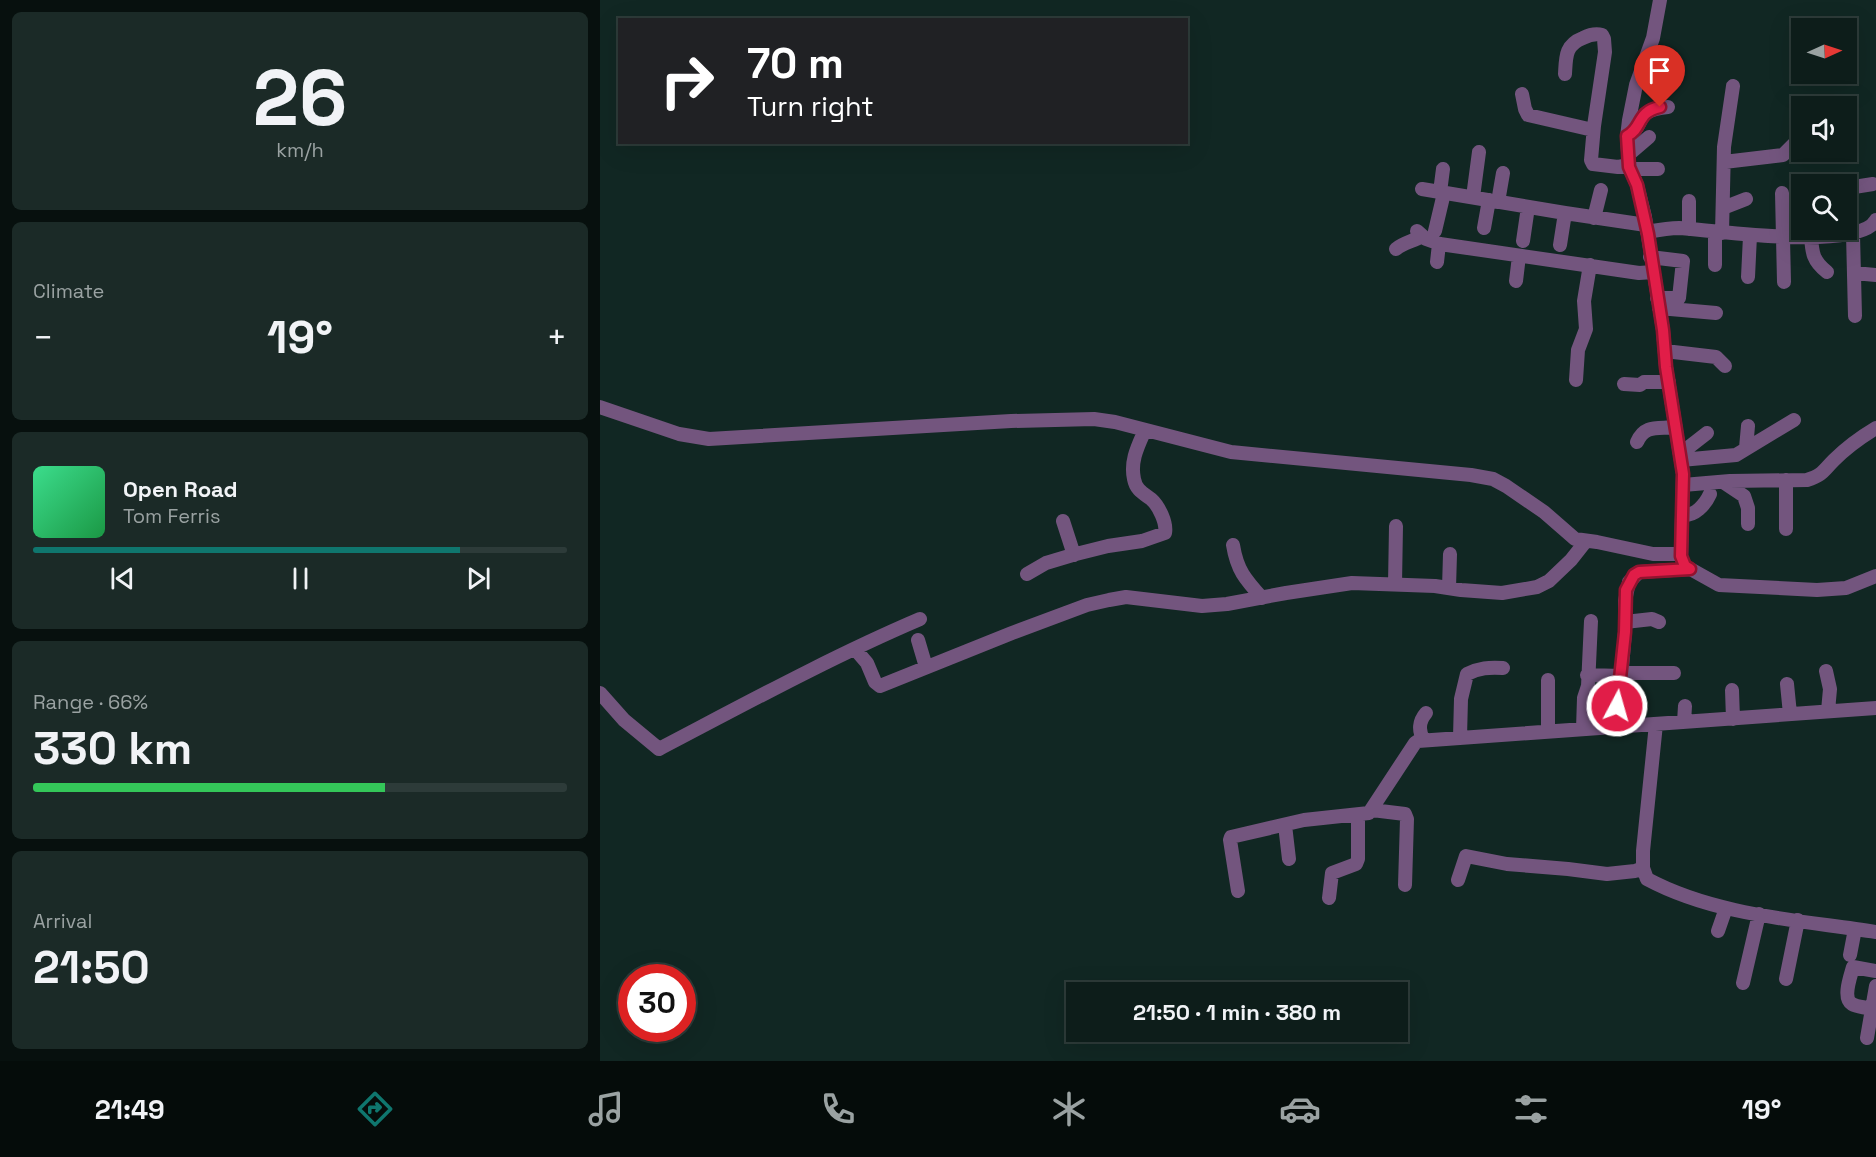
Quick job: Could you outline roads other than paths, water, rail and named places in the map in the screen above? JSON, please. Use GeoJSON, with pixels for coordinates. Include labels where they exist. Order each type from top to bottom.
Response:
{"type":"FeatureCollection","features":[{"type":"Feature","properties":{"kind":"street"},"geometry":{"type":"LineString","coordinates":[[1660,0],[1653,38],[1636,85],[1627,136],[1629,163],[1637,185],[1647,228],[1681,457],[1683,485],[1681,554],[1685,566],[1719,585],[1805,589],[1846,588],[1876,576]]}},
{"type":"Feature","properties":{"kind":"street"},"geometry":{"type":"LineString","coordinates":[[1565,74],[1567,51],[1570,45],[1586,36],[1602,35],[1605,52],[1593,130],[1591,160],[1593,164],[1609,166],[1629,163],[1658,169]]}},
{"type":"Feature","properties":{"kind":"street"},"geometry":{"type":"LineString","coordinates":[[1715,265],[1723,208],[1725,137],[1733,86]]}},
{"type":"Feature","properties":{"kind":"street"},"geometry":{"type":"LineString","coordinates":[[1522,94],[1528,115],[1593,130]]}},
{"type":"Feature","properties":{"kind":"street"},"geometry":{"type":"LineString","coordinates":[[1627,136],[1634,133],[1645,113],[1653,109],[1668,107]]}},
{"type":"Feature","properties":{"kind":"street"},"geometry":{"type":"LineString","coordinates":[[1629,163],[1649,137]]}},
{"type":"Feature","properties":{"kind":"street"},"geometry":{"type":"LineString","coordinates":[[1724,162],[1784,155],[1791,147]]}},
{"type":"Feature","properties":{"kind":"street"},"geometry":{"type":"LineString","coordinates":[[1473,197],[1479,152]]}},
{"type":"Feature","properties":{"kind":"street"},"geometry":{"type":"LineString","coordinates":[[1437,261],[1429,235],[1442,193],[1443,169]]}},
{"type":"Feature","properties":{"kind":"street"},"geometry":{"type":"LineString","coordinates":[[1484,228],[1503,173]]}},
{"type":"Feature","properties":{"kind":"street"},"geometry":{"type":"LineString","coordinates":[[1857,187],[1875,186]]}},
{"type":"Feature","properties":{"kind":"street"},"geometry":{"type":"LineString","coordinates":[[1422,189],[1647,228],[1678,228],[1750,236],[1791,236]]}},
{"type":"Feature","properties":{"kind":"street"},"geometry":{"type":"LineString","coordinates":[[1594,218],[1601,189]]}},
{"type":"Feature","properties":{"kind":"street"},"geometry":{"type":"LineString","coordinates":[[1782,193],[1784,282]]}},
{"type":"Feature","properties":{"kind":"street"},"geometry":{"type":"LineString","coordinates":[[1723,208],[1746,199]]}},
{"type":"Feature","properties":{"kind":"street"},"geometry":{"type":"LineString","coordinates":[[1689,201],[1689,230]]}},
{"type":"Feature","properties":{"kind":"street"},"geometry":{"type":"LineString","coordinates":[[1523,241],[1528,207]]}},
{"type":"Feature","properties":{"kind":"street"},"geometry":{"type":"LineString","coordinates":[[1560,245],[1565,213]]}},
{"type":"Feature","properties":{"kind":"street"},"geometry":{"type":"LineString","coordinates":[[1857,232],[1874,225]]}},
{"type":"Feature","properties":{"kind":"street"},"geometry":{"type":"LineString","coordinates":[[1396,249],[1429,235],[1519,256],[1639,273],[1653,272]]}},
{"type":"Feature","properties":{"kind":"street"},"geometry":{"type":"LineString","coordinates":[[1748,277],[1750,236]]}},
{"type":"Feature","properties":{"kind":"street"},"geometry":{"type":"LineString","coordinates":[[1816,240],[1812,255],[1816,264],[1827,272]]}},
{"type":"Feature","properties":{"kind":"street"},"geometry":{"type":"LineString","coordinates":[[1853,240],[1855,316]]}},
{"type":"Feature","properties":{"kind":"street"},"geometry":{"type":"LineString","coordinates":[[1515,281],[1519,256]]}},
{"type":"Feature","properties":{"kind":"street"},"geometry":{"type":"LineString","coordinates":[[1650,257],[1683,261],[1679,298],[1658,303]]}},
{"type":"Feature","properties":{"kind":"street"},"geometry":{"type":"LineString","coordinates":[[1576,380],[1578,350],[1586,329],[1584,301],[1590,265]]}},
{"type":"Feature","properties":{"kind":"street"},"geometry":{"type":"LineString","coordinates":[[1854,273],[1876,275]]}},
{"type":"Feature","properties":{"kind":"street"},"geometry":{"type":"LineString","coordinates":[[1658,303],[1716,313]]}},
{"type":"Feature","properties":{"kind":"street"},"geometry":{"type":"LineString","coordinates":[[1665,351],[1716,357],[1725,366]]}},
{"type":"Feature","properties":{"kind":"street"},"geometry":{"type":"LineString","coordinates":[[1624,384],[1669,382]]}},
{"type":"Feature","properties":{"kind":"street"},"geometry":{"type":"LineString","coordinates":[[600,407],[679,434],[709,439],[1011,421],[1094,419],[1231,452],[1369,464],[1493,479],[1544,512],[1575,540],[1653,554],[1681,554]]}},
{"type":"Feature","properties":{"kind":"street"},"geometry":{"type":"LineString","coordinates":[[1681,457],[1730,457],[1794,420]]}},
{"type":"Feature","properties":{"kind":"street"},"geometry":{"type":"LineString","coordinates":[[1746,448],[1748,426]]}},
{"type":"Feature","properties":{"kind":"street"},"geometry":{"type":"LineString","coordinates":[[1637,442],[1641,433],[1647,429],[1676,427]]}},
{"type":"Feature","properties":{"kind":"street"},"geometry":{"type":"LineString","coordinates":[[1683,485],[1807,480],[1821,474],[1859,439],[1876,428]]}},
{"type":"Feature","properties":{"kind":"street"},"geometry":{"type":"LineString","coordinates":[[1027,574],[1046,563],[1108,546],[1142,541],[1165,533],[1164,522],[1158,509],[1152,500],[1143,495],[1134,479],[1135,451],[1145,430]]}},
{"type":"Feature","properties":{"kind":"street"},"geometry":{"type":"LineString","coordinates":[[1681,457],[1707,433]]}},
{"type":"Feature","properties":{"kind":"street"},"geometry":{"type":"LineString","coordinates":[[1786,480],[1786,530]]}},
{"type":"Feature","properties":{"kind":"street"},"geometry":{"type":"LineString","coordinates":[[1723,482],[1744,496],[1748,508],[1748,524]]}},
{"type":"Feature","properties":{"kind":"street"},"geometry":{"type":"LineString","coordinates":[[1683,515],[1696,512],[1707,501],[1710,494]]}},
{"type":"Feature","properties":{"kind":"street"},"geometry":{"type":"LineString","coordinates":[[1064,521],[1074,555]]}},
{"type":"Feature","properties":{"kind":"street"},"geometry":{"type":"LineString","coordinates":[[1395,584],[1396,526]]}},
{"type":"Feature","properties":{"kind":"street"},"geometry":{"type":"LineString","coordinates":[[855,648],[867,663],[875,682],[880,686],[1061,614],[1109,600],[1126,597],[1202,606],[1227,604],[1352,583],[1395,584],[1502,593],[1537,587],[1557,575],[1586,541]]}},
{"type":"Feature","properties":{"kind":"street"},"geometry":{"type":"LineString","coordinates":[[1233,545],[1240,572],[1262,598]]}},
{"type":"Feature","properties":{"kind":"street"},"geometry":{"type":"LineString","coordinates":[[1449,588],[1450,554]]}},
{"type":"Feature","properties":{"kind":"street"},"geometry":{"type":"LineString","coordinates":[[1617,726],[1626,590],[1634,575],[1639,572],[1690,569]]}},
{"type":"Feature","properties":{"kind":"street"},"geometry":{"type":"LineString","coordinates":[[600,693],[624,720],[659,749],[855,648],[920,619]]}},
{"type":"Feature","properties":{"kind":"street"},"geometry":{"type":"LineString","coordinates":[[1625,622],[1652,619],[1659,622]]}},
{"type":"Feature","properties":{"kind":"street"},"geometry":{"type":"LineString","coordinates":[[1583,729],[1591,621]]}},
{"type":"Feature","properties":{"kind":"street"},"geometry":{"type":"LineString","coordinates":[[918,640],[926,667]]}},
{"type":"Feature","properties":{"kind":"street"},"geometry":{"type":"LineString","coordinates":[[1460,737],[1461,699],[1467,674],[1490,667],[1503,668]]}},
{"type":"Feature","properties":{"kind":"street"},"geometry":{"type":"LineString","coordinates":[[1826,671],[1830,689],[1828,711]]}},
{"type":"Feature","properties":{"kind":"street"},"geometry":{"type":"LineString","coordinates":[[1587,675],[1674,673]]}},
{"type":"Feature","properties":{"kind":"street"},"geometry":{"type":"LineString","coordinates":[[1548,680],[1548,731]]}},
{"type":"Feature","properties":{"kind":"street"},"geometry":{"type":"LineString","coordinates":[[1787,684],[1790,714]]}},
{"type":"Feature","properties":{"kind":"street"},"geometry":{"type":"LineString","coordinates":[[1732,690],[1732,719]]}},
{"type":"Feature","properties":{"kind":"street"},"geometry":{"type":"LineString","coordinates":[[1684,722],[1685,706]]}},
{"type":"Feature","properties":{"kind":"street"},"geometry":{"type":"LineString","coordinates":[[1238,891],[1231,837],[1316,818],[1369,813],[1415,743],[1424,740],[1876,708]]}},
{"type":"Feature","properties":{"kind":"street"},"geometry":{"type":"LineString","coordinates":[[1424,740],[1420,726],[1426,713]]}},
{"type":"Feature","properties":{"kind":"street"},"geometry":{"type":"LineString","coordinates":[[1656,724],[1643,851],[1643,868],[1647,879],[1667,890],[1726,908],[1876,932]]}},
{"type":"Feature","properties":{"kind":"street"},"geometry":{"type":"LineString","coordinates":[[1372,810],[1405,814],[1407,819],[1405,885]]}},
{"type":"Feature","properties":{"kind":"street"},"geometry":{"type":"LineString","coordinates":[[1329,898],[1332,873],[1356,864],[1358,859],[1358,815]]}},
{"type":"Feature","properties":{"kind":"street"},"geometry":{"type":"LineString","coordinates":[[1285,825],[1289,859]]}},
{"type":"Feature","properties":{"kind":"street"},"geometry":{"type":"LineString","coordinates":[[1458,880],[1466,856],[1507,864],[1607,874],[1635,872],[1643,868]]}},
{"type":"Feature","properties":{"kind":"street"},"geometry":{"type":"LineString","coordinates":[[1718,932],[1726,908]]}},
{"type":"Feature","properties":{"kind":"street"},"geometry":{"type":"LineString","coordinates":[[1743,983],[1759,914]]}},
{"type":"Feature","properties":{"kind":"street"},"geometry":{"type":"LineString","coordinates":[[1786,979],[1798,920]]}},
{"type":"Feature","properties":{"kind":"street"},"geometry":{"type":"LineString","coordinates":[[1850,955],[1855,929]]}},
{"type":"Feature","properties":{"kind":"street"},"geometry":{"type":"LineString","coordinates":[[1871,1009],[1852,1004],[1848,1000],[1847,993],[1853,967],[1876,971]]}},
{"type":"Feature","properties":{"kind":"street"},"geometry":{"type":"LineString","coordinates":[[1867,1038],[1876,986]]}}]}
